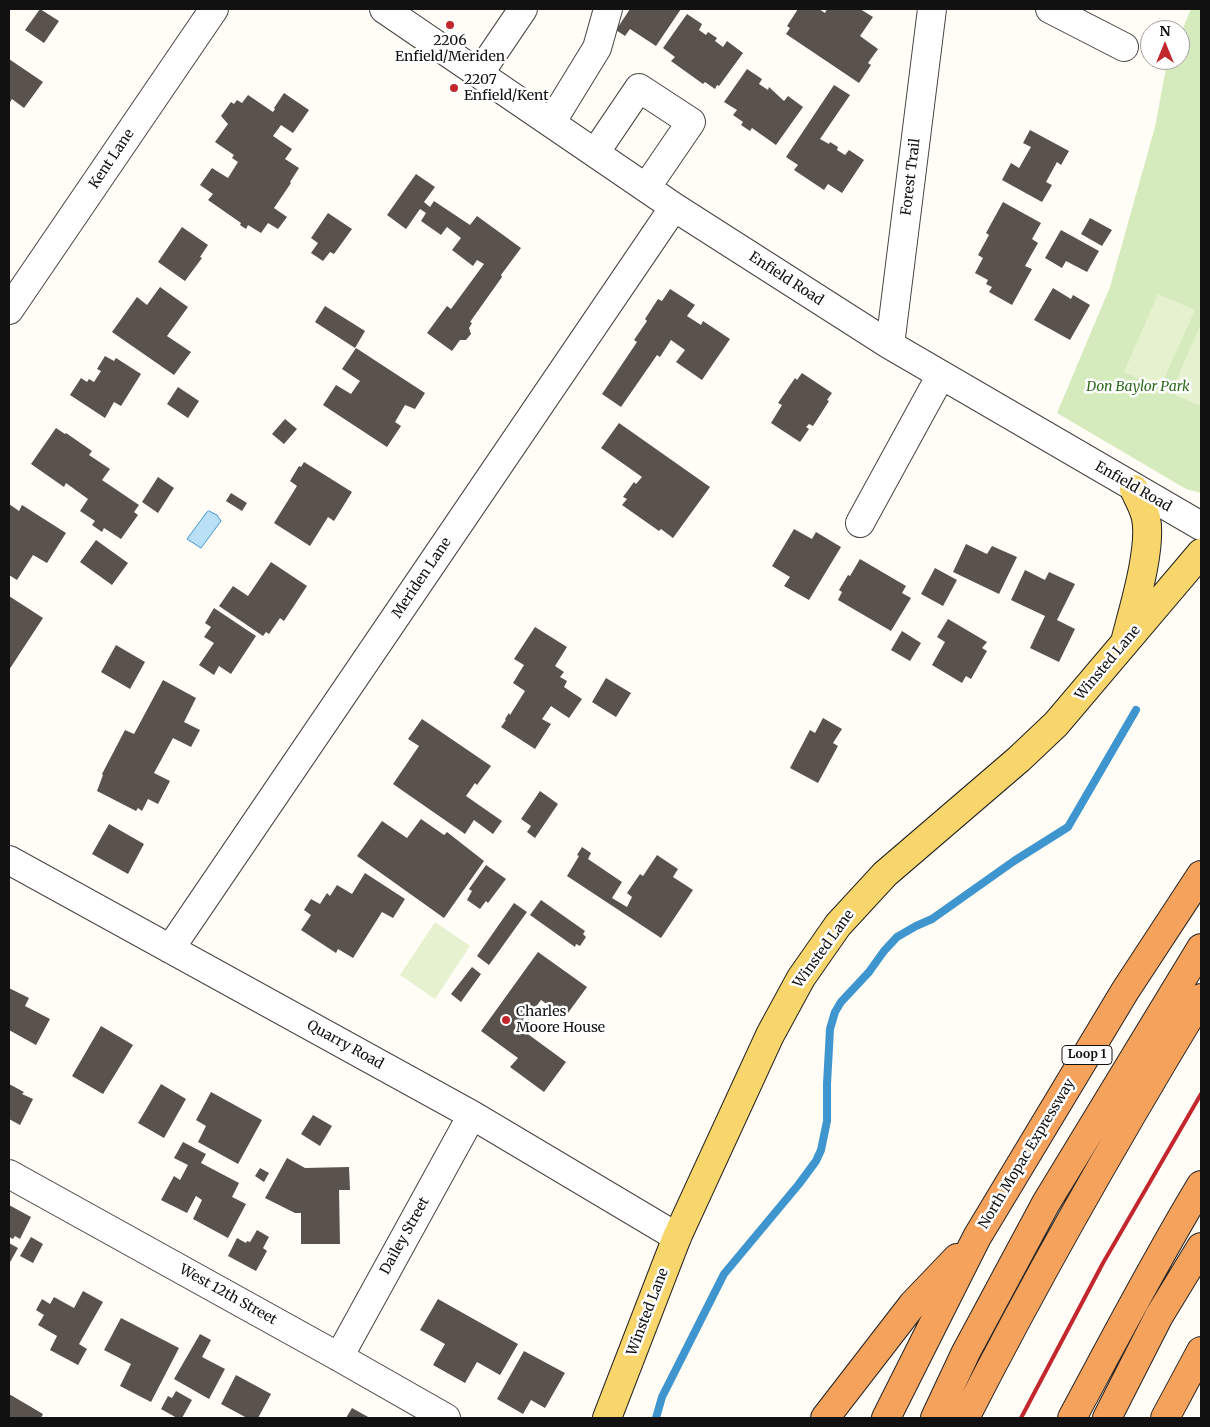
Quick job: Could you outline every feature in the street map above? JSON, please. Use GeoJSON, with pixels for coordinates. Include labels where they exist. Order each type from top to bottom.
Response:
{"type":"FeatureCollection","features":[{"type":"Feature","properties":{"kind":"highway","name":"North Mopac Expressway"},"geometry":{"type":"LineString","coordinates":[[886,1418],[976,1237],[1125,991],[1201,875]]}},
{"type":"Feature","properties":{"kind":"highway"},"geometry":{"type":"LineString","coordinates":[[935,1418],[966,1352],[1046,1203],[1201,948]]}},
{"type":"Feature","properties":{"kind":"highway"},"geometry":{"type":"LineString","coordinates":[[965,1418],[1090,1185],[1201,998]]}},
{"type":"Feature","properties":{"kind":"highway"},"geometry":{"type":"LineString","coordinates":[[1072,1418],[1201,1185]]}},
{"type":"Feature","properties":{"kind":"highway"},"geometry":{"type":"LineString","coordinates":[[825,1418],[913,1304],[976,1237]]}},
{"type":"Feature","properties":{"kind":"highway"},"geometry":{"type":"LineString","coordinates":[[1106,1418],[1159,1316],[1201,1246]]}},
{"type":"Feature","properties":{"kind":"highway"},"geometry":{"type":"LineString","coordinates":[[1165,1418],[1201,1351]]}},
{"type":"Feature","properties":{"kind":"main road"},"geometry":{"type":"LineString","coordinates":[[1124,643],[1137,594],[1146,547],[1146,518],[1134,489]]}},
{"type":"Feature","properties":{"kind":"main road","name":"Winsted Lane"},"geometry":{"type":"LineString","coordinates":[[607,1418],[677,1237],[770,1035],[801,978],[838,925],[886,874],[1019,759],[1056,724],[1201,553]]}},
{"type":"Feature","properties":{"kind":"street","name":"Kent Lane"},"geometry":{"type":"LineString","coordinates":[[9,310],[214,9]]}},
{"type":"Feature","properties":{"kind":"street"},"geometry":{"type":"LineString","coordinates":[[479,74],[523,9]]}},
{"type":"Feature","properties":{"kind":"street"},"geometry":{"type":"LineString","coordinates":[[551,123],[597,48],[608,9]]}},
{"type":"Feature","properties":{"kind":"street","name":"Forest Trail"},"geometry":{"type":"LineString","coordinates":[[890,345],[932,9]]}},
{"type":"Feature","properties":{"kind":"street"},"geometry":{"type":"LineString","coordinates":[[1050,9],[1124,47]]}},
{"type":"Feature","properties":{"kind":"street","name":"Enfield Road"},"geometry":{"type":"LineString","coordinates":[[390,10],[479,74],[674,207],[890,345],[1134,489],[1201,526]]}},
{"type":"Feature","properties":{"kind":"street"},"geometry":{"type":"LineString","coordinates":[[594,153],[639,88],[691,122],[646,188]]}},
{"type":"Feature","properties":{"kind":"street","name":"Meriden Lane"},"geometry":{"type":"LineString","coordinates":[[170,949],[674,207]]}},
{"type":"Feature","properties":{"kind":"street"},"geometry":{"type":"LineString","coordinates":[[860,523],[941,375]]}},
{"type":"Feature","properties":{"kind":"street","name":"Quarry Road"},"geometry":{"type":"LineString","coordinates":[[9,860],[472,1115],[677,1237]]}},
{"type":"Feature","properties":{"kind":"street","name":"Dailey Street"},"geometry":{"type":"LineString","coordinates":[[339,1357],[472,1115]]}},
{"type":"Feature","properties":{"kind":"street","name":"West 12th Street"},"geometry":{"type":"LineString","coordinates":[[9,1174],[446,1418]]}},
{"type":"Feature","properties":{"kind":"green space","name":"Don Baylor Park"},"geometry":{"type":"Polygon","coordinates":[[[1191,9],[1201,9],[1201,493],[1186,489],[1057,413],[1110,287],[1155,127],[1166,70],[1190,70],[1190,20],[1186,20],[1191,9]]]}},
{"type":"Feature","properties":{"kind":"green space"},"geometry":{"type":"Polygon","coordinates":[[[1158,294],[1195,310],[1160,388],[1124,372],[1158,294]]]}},
{"type":"Feature","properties":{"kind":"green space"},"geometry":{"type":"Polygon","coordinates":[[[1201,323],[1201,406],[1171,393],[1201,323]]]}},
{"type":"Feature","properties":{"kind":"green space"},"geometry":{"type":"Polygon","coordinates":[[[435,922],[470,946],[435,999],[400,975],[435,922]]]}},
{"type":"Feature","properties":{"kind":"water"},"geometry":{"type":"Polygon","coordinates":[[[209,511],[217,515],[221,521],[201,548],[187,539],[209,511]]]}},
{"type":"Feature","properties":{"kind":"building"},"geometry":{"type":"Polygon","coordinates":[[[40,9],[59,21],[44,43],[25,30],[40,9]]]}},
{"type":"Feature","properties":{"kind":"building"},"geometry":{"type":"Polygon","coordinates":[[[630,9],[681,9],[656,46],[630,29],[625,36],[616,30],[630,9]]]}},
{"type":"Feature","properties":{"kind":"building"},"geometry":{"type":"Polygon","coordinates":[[[798,9],[819,9],[825,13],[827,9],[860,9],[873,17],[860,36],[878,49],[868,63],[871,65],[859,83],[786,34],[790,28],[787,26],[798,9]]]}},
{"type":"Feature","properties":{"kind":"building"},"geometry":{"type":"Polygon","coordinates":[[[687,14],[702,24],[699,30],[706,35],[708,32],[717,38],[715,41],[723,47],[727,41],[743,53],[715,89],[705,82],[703,84],[671,61],[675,57],[663,48],[687,14]]]}},
{"type":"Feature","properties":{"kind":"building"},"geometry":{"type":"Polygon","coordinates":[[[9,59],[43,82],[24,108],[12,99],[9,104],[9,59]]]}},
{"type":"Feature","properties":{"kind":"building"},"geometry":{"type":"Polygon","coordinates":[[[747,69],[762,79],[759,84],[768,90],[769,87],[784,101],[788,96],[803,107],[776,145],[752,128],[750,131],[741,125],[743,122],[733,115],[737,110],[724,102],[747,69]]]}},
{"type":"Feature","properties":{"kind":"building"},"geometry":{"type":"Polygon","coordinates":[[[834,85],[850,95],[820,139],[838,147],[837,150],[845,155],[849,150],[864,160],[842,193],[828,184],[824,190],[794,170],[798,165],[786,157],[834,85]]]}},
{"type":"Feature","properties":{"kind":"building"},"geometry":{"type":"Polygon","coordinates":[[[284,93],[309,110],[293,133],[281,125],[273,136],[292,149],[285,159],[299,168],[274,208],[287,217],[278,229],[268,223],[261,233],[248,225],[246,229],[240,225],[241,223],[208,200],[213,194],[200,185],[212,168],[228,178],[238,162],[232,158],[234,155],[215,142],[228,124],[221,116],[231,102],[234,104],[237,100],[242,103],[248,95],[273,112],[284,93]]]}},
{"type":"Feature","properties":{"kind":"building"},"geometry":{"type":"Polygon","coordinates":[[[1030,130],[1069,151],[1061,165],[1057,162],[1046,182],[1052,185],[1042,202],[1002,180],[1011,163],[1019,168],[1031,147],[1023,143],[1030,130]]]}},
{"type":"Feature","properties":{"kind":"building"},"geometry":{"type":"Polygon","coordinates":[[[416,174],[435,187],[424,202],[430,207],[434,201],[470,225],[477,216],[521,248],[470,322],[472,323],[469,328],[471,334],[466,340],[460,340],[452,351],[427,333],[447,306],[451,309],[484,264],[477,260],[473,266],[452,250],[461,238],[447,227],[441,235],[421,221],[426,213],[420,209],[406,229],[387,215],[416,174]]]}},
{"type":"Feature","properties":{"kind":"building"},"geometry":{"type":"Polygon","coordinates":[[[1003,202],[1041,223],[1032,239],[1038,243],[1025,266],[1032,269],[1012,305],[989,292],[992,287],[986,284],[988,280],[975,273],[983,258],[978,255],[989,235],[986,233],[1003,202]]]}},
{"type":"Feature","properties":{"kind":"building"},"geometry":{"type":"Polygon","coordinates":[[[328,213],[352,229],[334,254],[330,252],[323,261],[311,253],[318,243],[311,238],[328,213]]]}},
{"type":"Feature","properties":{"kind":"building"},"geometry":{"type":"Polygon","coordinates":[[[1090,218],[1112,230],[1102,246],[1081,234],[1090,218]]]}},
{"type":"Feature","properties":{"kind":"building"},"geometry":{"type":"Polygon","coordinates":[[[182,227],[208,245],[200,257],[202,258],[185,281],[158,262],[182,227]]]}},
{"type":"Feature","properties":{"kind":"building"},"geometry":{"type":"Polygon","coordinates":[[[1061,230],[1099,251],[1087,272],[1066,261],[1062,268],[1045,258],[1061,230]]]}},
{"type":"Feature","properties":{"kind":"building"},"geometry":{"type":"Polygon","coordinates":[[[160,287],[188,307],[167,336],[191,352],[174,375],[112,332],[137,297],[147,305],[160,287]]]}},
{"type":"Feature","properties":{"kind":"building"},"geometry":{"type":"Polygon","coordinates":[[[1053,288],[1071,299],[1073,295],[1090,305],[1070,340],[1034,320],[1053,288]]]}},
{"type":"Feature","properties":{"kind":"building"},"geometry":{"type":"Polygon","coordinates":[[[670,289],[695,305],[687,316],[701,325],[703,321],[730,339],[702,380],[676,362],[685,350],[671,340],[660,357],[657,355],[621,407],[602,394],[637,342],[634,340],[647,321],[645,319],[658,299],[662,301],[670,289]]]}},
{"type":"Feature","properties":{"kind":"building"},"geometry":{"type":"Polygon","coordinates":[[[325,306],[365,331],[355,348],[315,322],[325,306]]]}},
{"type":"Feature","properties":{"kind":"building"},"geometry":{"type":"Polygon","coordinates":[[[356,348],[425,393],[415,409],[405,405],[395,422],[401,426],[387,447],[323,405],[336,385],[351,394],[360,381],[342,369],[356,348]]]}},
{"type":"Feature","properties":{"kind":"building"},"geometry":{"type":"Polygon","coordinates":[[[105,356],[114,361],[116,358],[141,374],[121,406],[114,402],[105,418],[70,395],[81,378],[87,382],[89,379],[94,382],[101,371],[97,369],[105,356]]]}},
{"type":"Feature","properties":{"kind":"building"},"geometry":{"type":"Polygon","coordinates":[[[802,373],[832,393],[813,426],[809,424],[806,427],[809,429],[800,442],[771,423],[782,405],[778,403],[795,378],[797,380],[802,373]]]}},
{"type":"Feature","properties":{"kind":"building"},"geometry":{"type":"Polygon","coordinates":[[[178,387],[199,401],[188,418],[167,404],[178,387]]]}},
{"type":"Feature","properties":{"kind":"building"},"geometry":{"type":"Polygon","coordinates":[[[285,419],[297,429],[284,444],[272,434],[285,419]]]}},
{"type":"Feature","properties":{"kind":"building"},"geometry":{"type":"Polygon","coordinates":[[[619,423],[710,487],[673,538],[661,529],[659,531],[622,505],[627,499],[623,497],[634,482],[636,484],[642,477],[601,448],[619,423]]]}},
{"type":"Feature","properties":{"kind":"building"},"geometry":{"type":"Polygon","coordinates":[[[56,428],[92,451],[89,455],[110,469],[102,480],[139,505],[134,512],[138,515],[121,539],[104,528],[102,532],[92,525],[95,521],[80,511],[88,499],[66,483],[64,487],[31,464],[56,428]]]}},
{"type":"Feature","properties":{"kind":"building"},"geometry":{"type":"Polygon","coordinates":[[[304,462],[352,492],[334,521],[328,517],[310,546],[274,523],[297,486],[290,481],[299,466],[301,467],[304,462]]]}},
{"type":"Feature","properties":{"kind":"building"},"geometry":{"type":"Polygon","coordinates":[[[158,477],[174,488],[158,513],[142,502],[158,477]]]}},
{"type":"Feature","properties":{"kind":"building"},"geometry":{"type":"Polygon","coordinates":[[[231,493],[247,503],[242,511],[226,501],[231,493]]]}},
{"type":"Feature","properties":{"kind":"building"},"geometry":{"type":"Polygon","coordinates":[[[9,504],[19,511],[22,505],[66,533],[47,563],[33,555],[17,580],[9,575],[9,504]]]}},
{"type":"Feature","properties":{"kind":"building"},"geometry":{"type":"Polygon","coordinates":[[[794,529],[812,539],[816,532],[841,547],[809,600],[784,586],[790,577],[772,566],[794,529]]]}},
{"type":"Feature","properties":{"kind":"building"},"geometry":{"type":"Polygon","coordinates":[[[96,540],[128,563],[112,585],[80,562],[96,540]]]}},
{"type":"Feature","properties":{"kind":"building"},"geometry":{"type":"Polygon","coordinates":[[[966,544],[987,554],[992,546],[1017,557],[999,594],[953,572],[966,544]]]}},
{"type":"Feature","properties":{"kind":"building"},"geometry":{"type":"Polygon","coordinates":[[[860,559],[906,586],[902,593],[911,598],[891,631],[838,600],[842,592],[839,590],[860,559]]]}},
{"type":"Feature","properties":{"kind":"building"},"geometry":{"type":"Polygon","coordinates":[[[271,562],[307,586],[284,621],[280,618],[269,634],[266,632],[263,636],[219,606],[233,586],[248,596],[271,562]]]}},
{"type":"Feature","properties":{"kind":"building"},"geometry":{"type":"Polygon","coordinates":[[[935,568],[957,580],[943,606],[921,594],[935,568]]]}},
{"type":"Feature","properties":{"kind":"building"},"geometry":{"type":"Polygon","coordinates":[[[1025,570],[1045,580],[1049,572],[1075,584],[1057,620],[1075,629],[1059,662],[1030,648],[1045,616],[1011,600],[1025,570]]]}},
{"type":"Feature","properties":{"kind":"building"},"geometry":{"type":"Polygon","coordinates":[[[9,596],[43,618],[9,670],[9,596]]]}},
{"type":"Feature","properties":{"kind":"building"},"geometry":{"type":"Polygon","coordinates":[[[214,608],[256,636],[231,674],[219,666],[214,675],[199,665],[214,643],[204,637],[211,627],[205,623],[214,608]]]}},
{"type":"Feature","properties":{"kind":"building"},"geometry":{"type":"Polygon","coordinates":[[[948,619],[987,642],[982,648],[987,651],[971,679],[966,676],[962,683],[932,665],[945,642],[937,637],[948,619]]]}},
{"type":"Feature","properties":{"kind":"building"},"geometry":{"type":"Polygon","coordinates":[[[535,627],[567,647],[555,666],[564,672],[560,677],[567,681],[564,687],[582,699],[569,718],[551,706],[542,719],[551,724],[535,749],[501,727],[525,691],[513,683],[524,665],[514,659],[535,627]]]}},
{"type":"Feature","properties":{"kind":"building"},"geometry":{"type":"Polygon","coordinates":[[[902,631],[921,643],[910,661],[891,650],[902,631]]]}},
{"type":"Feature","properties":{"kind":"building"},"geometry":{"type":"Polygon","coordinates":[[[116,645],[145,662],[130,689],[101,672],[116,645]]]}},
{"type":"Feature","properties":{"kind":"building"},"geometry":{"type":"Polygon","coordinates":[[[606,678],[631,693],[616,717],[592,702],[606,678]]]}},
{"type":"Feature","properties":{"kind":"building"},"geometry":{"type":"Polygon","coordinates":[[[163,680],[196,698],[184,722],[200,730],[191,747],[173,738],[154,773],[170,781],[158,804],[148,799],[142,811],[138,808],[136,811],[97,791],[102,774],[125,730],[134,734],[163,680]]]}},
{"type":"Feature","properties":{"kind":"building"},"geometry":{"type":"Polygon","coordinates":[[[823,718],[842,729],[833,743],[838,746],[818,783],[790,768],[810,730],[815,733],[823,718]]]}},
{"type":"Feature","properties":{"kind":"building"},"geometry":{"type":"Polygon","coordinates":[[[422,719],[491,766],[466,796],[502,821],[493,834],[474,820],[465,834],[393,784],[419,746],[408,739],[422,719]]]}},
{"type":"Feature","properties":{"kind":"building"},"geometry":{"type":"Polygon","coordinates":[[[540,791],[558,804],[535,838],[527,832],[531,826],[521,819],[540,791]]]}},
{"type":"Feature","properties":{"kind":"building"},"geometry":{"type":"Polygon","coordinates":[[[421,819],[444,835],[447,832],[484,861],[444,918],[357,856],[382,821],[407,838],[421,819]]]}},
{"type":"Feature","properties":{"kind":"building"},"geometry":{"type":"Polygon","coordinates":[[[109,824],[144,844],[128,874],[92,854],[109,824]]]}},
{"type":"Feature","properties":{"kind":"building"},"geometry":{"type":"Polygon","coordinates":[[[582,847],[591,853],[588,859],[622,882],[612,898],[627,907],[632,897],[627,893],[640,874],[643,876],[657,855],[678,869],[673,877],[693,890],[661,938],[567,876],[582,847]]]}},
{"type":"Feature","properties":{"kind":"building"},"geometry":{"type":"Polygon","coordinates":[[[486,865],[506,879],[488,903],[486,901],[480,909],[467,900],[472,891],[469,889],[486,865]]]}},
{"type":"Feature","properties":{"kind":"building"},"geometry":{"type":"Polygon","coordinates":[[[365,873],[405,899],[393,918],[382,912],[353,958],[338,949],[336,953],[301,930],[311,915],[304,910],[311,899],[320,904],[327,893],[330,896],[337,885],[352,894],[365,873]]]}},
{"type":"Feature","properties":{"kind":"building"},"geometry":{"type":"Polygon","coordinates":[[[541,900],[585,931],[583,934],[586,937],[580,946],[576,944],[575,947],[530,915],[541,900]]]}},
{"type":"Feature","properties":{"kind":"building"},"geometry":{"type":"Polygon","coordinates":[[[514,903],[527,912],[489,965],[477,956],[514,903]]]}},
{"type":"Feature","properties":{"kind":"building","name":"Charles Moore House"},"geometry":{"type":"Polygon","coordinates":[[[538,952],[587,987],[565,1017],[541,1000],[521,1023],[524,1025],[521,1029],[566,1062],[544,1092],[510,1067],[518,1058],[481,1031],[538,952]]]}},
{"type":"Feature","properties":{"kind":"building"},"geometry":{"type":"Polygon","coordinates":[[[472,967],[481,974],[461,1002],[451,994],[472,967]]]}},
{"type":"Feature","properties":{"kind":"building"},"geometry":{"type":"Polygon","coordinates":[[[9,988],[29,998],[25,1006],[50,1019],[36,1045],[9,1030],[9,988]]]}},
{"type":"Feature","properties":{"kind":"building"},"geometry":{"type":"Polygon","coordinates":[[[101,1026],[133,1045],[103,1094],[72,1076],[101,1026]]]}},
{"type":"Feature","properties":{"kind":"building"},"geometry":{"type":"Polygon","coordinates":[[[9,1084],[24,1092],[22,1094],[33,1099],[20,1125],[9,1119],[9,1084]]]}},
{"type":"Feature","properties":{"kind":"building"},"geometry":{"type":"Polygon","coordinates":[[[161,1084],[186,1099],[164,1138],[138,1123],[161,1084]]]}},
{"type":"Feature","properties":{"kind":"building"},"geometry":{"type":"Polygon","coordinates":[[[211,1092],[262,1120],[238,1164],[198,1142],[206,1126],[196,1120],[211,1092]]]}},
{"type":"Feature","properties":{"kind":"building"},"geometry":{"type":"Polygon","coordinates":[[[313,1115],[332,1126],[320,1146],[301,1134],[313,1115]]]}},
{"type":"Feature","properties":{"kind":"building"},"geometry":{"type":"Polygon","coordinates":[[[183,1142],[206,1154],[201,1163],[239,1183],[232,1197],[246,1204],[228,1238],[193,1219],[202,1200],[196,1196],[187,1213],[161,1200],[174,1176],[180,1180],[188,1165],[174,1158],[183,1142]]]}},
{"type":"Feature","properties":{"kind":"building"},"geometry":{"type":"Polygon","coordinates":[[[287,1158],[305,1168],[349,1167],[350,1190],[339,1190],[340,1244],[301,1244],[301,1213],[295,1213],[265,1198],[287,1158]]]}},
{"type":"Feature","properties":{"kind":"building"},"geometry":{"type":"Polygon","coordinates":[[[260,1168],[269,1173],[264,1182],[255,1176],[260,1168]]]}},
{"type":"Feature","properties":{"kind":"building"},"geometry":{"type":"Polygon","coordinates":[[[9,1205],[31,1217],[20,1239],[15,1236],[13,1239],[9,1237],[9,1205]]]}},
{"type":"Feature","properties":{"kind":"building"},"geometry":{"type":"Polygon","coordinates":[[[257,1230],[269,1237],[263,1248],[267,1251],[256,1271],[228,1256],[237,1238],[246,1243],[247,1241],[250,1242],[257,1230]]]}},
{"type":"Feature","properties":{"kind":"building"},"geometry":{"type":"Polygon","coordinates":[[[31,1237],[43,1244],[33,1263],[20,1256],[31,1237]]]}},
{"type":"Feature","properties":{"kind":"building"},"geometry":{"type":"Polygon","coordinates":[[[9,1243],[18,1248],[9,1264],[9,1243]]]}},
{"type":"Feature","properties":{"kind":"building"},"geometry":{"type":"Polygon","coordinates":[[[83,1291],[103,1302],[79,1344],[87,1349],[78,1365],[50,1350],[57,1336],[38,1325],[44,1315],[36,1310],[42,1299],[50,1304],[54,1297],[74,1308],[83,1291]]]}},
{"type":"Feature","properties":{"kind":"building"},"geometry":{"type":"Polygon","coordinates":[[[438,1299],[518,1344],[500,1375],[477,1362],[465,1383],[433,1365],[445,1344],[420,1330],[438,1299]]]}},
{"type":"Feature","properties":{"kind":"building"},"geometry":{"type":"Polygon","coordinates":[[[121,1318],[179,1348],[151,1402],[120,1386],[131,1364],[104,1350],[121,1318]]]}},
{"type":"Feature","properties":{"kind":"building"},"geometry":{"type":"Polygon","coordinates":[[[200,1334],[211,1340],[202,1357],[225,1369],[209,1399],[174,1379],[200,1334]]]}},
{"type":"Feature","properties":{"kind":"building"},"geometry":{"type":"Polygon","coordinates":[[[524,1351],[565,1373],[545,1408],[531,1400],[523,1414],[497,1399],[524,1351]]]}},
{"type":"Feature","properties":{"kind":"building"},"geometry":{"type":"Polygon","coordinates":[[[236,1375],[271,1394],[258,1418],[247,1418],[221,1404],[236,1375]]]}},
{"type":"Feature","properties":{"kind":"building"},"geometry":{"type":"Polygon","coordinates":[[[176,1391],[192,1400],[182,1418],[177,1418],[161,1409],[168,1396],[172,1398],[176,1391]]]}},
{"type":"Feature","properties":{"kind":"building"},"geometry":{"type":"Polygon","coordinates":[[[9,1394],[43,1414],[41,1418],[9,1418],[9,1394]]]}},
{"type":"Feature","properties":{"kind":"building"},"geometry":{"type":"Polygon","coordinates":[[[352,1408],[370,1418],[346,1418],[352,1408]]]}},
{"type":"Feature","properties":{"kind":"waterway"},"geometry":{"type":"LineString","coordinates":[[656,1418],[662,1397],[724,1274],[799,1184],[816,1161],[821,1150],[827,1121],[830,1029],[835,1012],[841,1002],[869,972],[897,937],[932,919],[1014,861],[1068,827],[1136,710]]}},
{"type":"Feature","properties":{"kind":"railway"},"geometry":{"type":"LineString","coordinates":[[1021,1418],[1103,1263],[1201,1094]]}},
{"type":"Feature","properties":{"kind":"place","name":"2206 Enfield/Meriden"},"geometry":{"type":"Point","coordinates":[450,25]}},
{"type":"Feature","properties":{"kind":"place","name":"2207 Enfield/Kent"},"geometry":{"type":"Point","coordinates":[454,88]}},
{"type":"Feature","properties":{"kind":"place","name":"Charles Moore House"},"geometry":{"type":"Point","coordinates":[506,1020]}}]}
